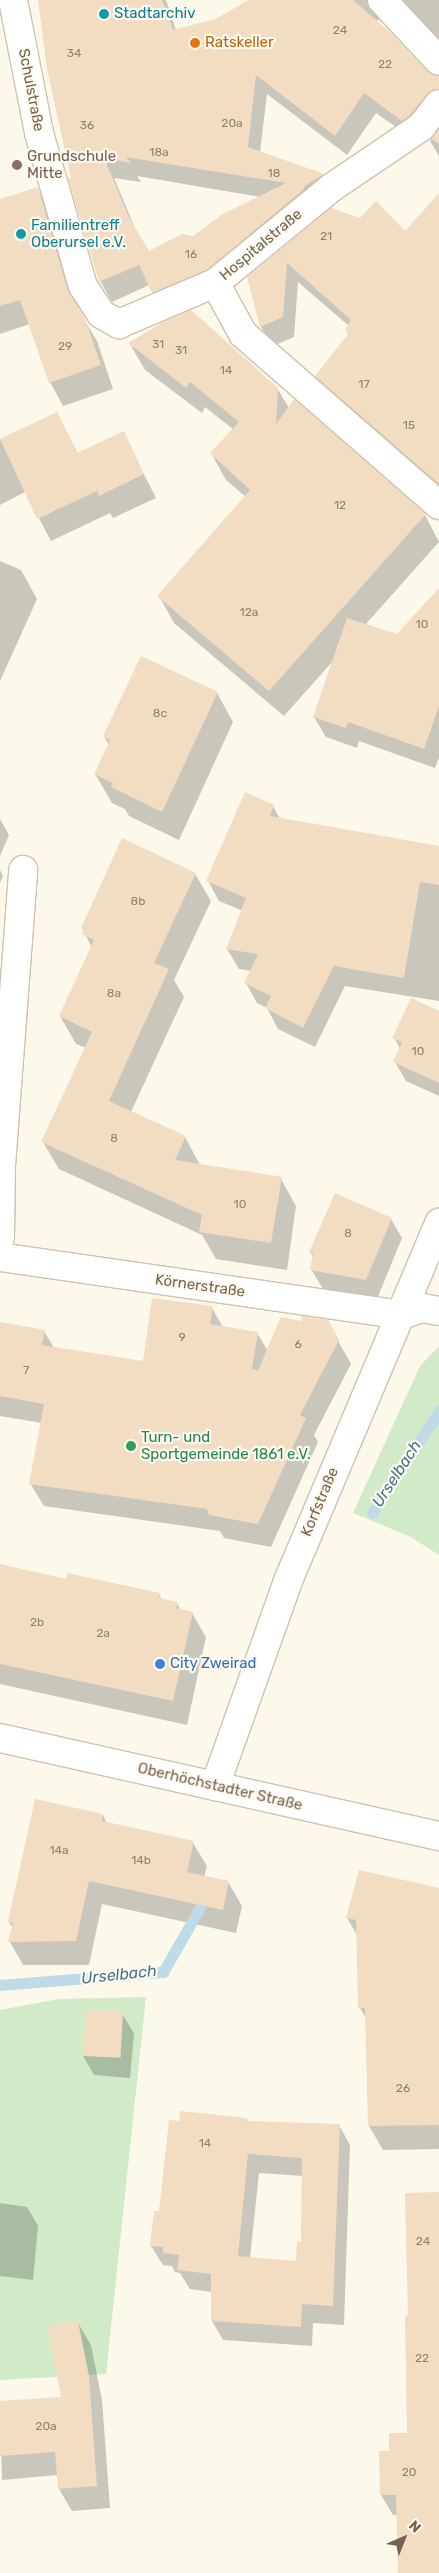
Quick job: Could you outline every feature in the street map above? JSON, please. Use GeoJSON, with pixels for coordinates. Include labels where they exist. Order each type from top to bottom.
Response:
{"type":"FeatureCollection","features":[{"type":"Feature","properties":{"kind":"street","name":"Schulstraße"},"geometry":{"type":"LineString","coordinates":[[13,0],[39,132],[83,286],[101,314],[119,324],[215,283]]}},
{"type":"Feature","properties":{"kind":"street"},"geometry":{"type":"LineString","coordinates":[[382,0],[439,61]]}},
{"type":"Feature","properties":{"kind":"street"},"geometry":{"type":"LineString","coordinates":[[410,29],[439,36]]}},
{"type":"Feature","properties":{"kind":"street","name":"Hospitalstraße"},"geometry":{"type":"LineString","coordinates":[[439,104],[421,127],[331,188],[215,283],[243,334],[439,505]]}},
{"type":"Feature","properties":{"kind":"street"},"geometry":{"type":"LineString","coordinates":[[0,1238],[2,1166],[22,870]]}},
{"type":"Feature","properties":{"kind":"street","name":"Korfstraße"},"geometry":{"type":"LineString","coordinates":[[215,1786],[288,1581],[439,1223]]}},
{"type":"Feature","properties":{"kind":"street","name":"Körnerstraße"},"geometry":{"type":"LineString","coordinates":[[0,1257],[401,1315]]}},
{"type":"Feature","properties":{"kind":"street"},"geometry":{"type":"LineString","coordinates":[[401,1315],[424,1308],[439,1311]]}},
{"type":"Feature","properties":{"kind":"street","name":"Oberhöchstadter Straße"},"geometry":{"type":"LineString","coordinates":[[0,1738],[439,1836]]}},
{"type":"Feature","properties":{"kind":"green space"},"geometry":{"type":"Polygon","coordinates":[[[439,1346],[439,1555],[411,1537],[353,1513],[420,1366],[439,1346]]]}},
{"type":"Feature","properties":{"kind":"green space"},"geometry":{"type":"Polygon","coordinates":[[[146,1997],[106,2374],[0,2380],[0,2010],[59,1999],[146,1997]]]}},
{"type":"Feature","properties":{"kind":"building"},"geometry":{"type":"Polygon","coordinates":[[[38,0],[162,0],[173,30],[215,19],[249,0],[353,0],[392,34],[428,72],[439,76],[439,89],[427,94],[410,115],[402,121],[364,93],[335,136],[256,75],[248,147],[324,174],[305,186],[303,190],[207,270],[152,293],[139,265],[99,282],[68,178],[71,178],[47,69],[38,0]],[[126,157],[131,163],[104,158],[128,215],[149,251],[182,234],[193,236],[221,215],[286,183],[126,157]]]}},
{"type":"Feature","properties":{"kind":"building"},"geometry":{"type":"Polygon","coordinates":[[[439,129],[439,144],[431,139],[439,129]]]}},
{"type":"Feature","properties":{"kind":"building"},"geometry":{"type":"Polygon","coordinates":[[[38,187],[68,291],[84,316],[101,365],[49,383],[20,300],[0,306],[0,199],[38,187]]]}},
{"type":"Feature","properties":{"kind":"building"},"geometry":{"type":"Polygon","coordinates":[[[439,193],[439,484],[315,376],[349,333],[345,330],[351,320],[287,263],[283,317],[260,327],[247,277],[331,208],[360,218],[376,201],[405,231],[439,193]]]}},
{"type":"Feature","properties":{"kind":"building"},"geometry":{"type":"Polygon","coordinates":[[[191,310],[278,388],[276,424],[294,399],[426,514],[269,691],[157,596],[250,490],[210,453],[239,422],[190,382],[186,388],[128,343],[165,321],[191,310]]]}},
{"type":"Feature","properties":{"kind":"building"},"geometry":{"type":"Polygon","coordinates":[[[57,412],[77,453],[124,431],[144,474],[99,496],[97,491],[37,519],[0,439],[57,412]]]}},
{"type":"Feature","properties":{"kind":"building"},"geometry":{"type":"Polygon","coordinates":[[[439,588],[439,706],[424,749],[348,722],[346,728],[313,717],[347,618],[397,634],[439,588]]]}},
{"type":"Feature","properties":{"kind":"building"},"geometry":{"type":"Polygon","coordinates":[[[141,656],[218,692],[162,812],[111,787],[113,783],[94,774],[110,740],[103,736],[141,656]]]}},
{"type":"Feature","properties":{"kind":"building"},"geometry":{"type":"Polygon","coordinates":[[[245,792],[274,805],[270,816],[439,846],[439,885],[420,882],[404,978],[334,966],[303,1028],[265,1008],[271,996],[244,983],[258,954],[226,949],[246,898],[206,881],[245,792]]]}},
{"type":"Feature","properties":{"kind":"building"},"geometry":{"type":"Polygon","coordinates":[[[122,838],[196,873],[154,963],[169,969],[109,1101],[186,1136],[175,1160],[282,1177],[271,1243],[199,1232],[202,1215],[41,1142],[92,1032],[59,1016],[94,940],[82,934],[84,930],[81,928],[122,838]]]}},
{"type":"Feature","properties":{"kind":"building"},"geometry":{"type":"Polygon","coordinates":[[[411,998],[439,1011],[439,1083],[393,1062],[402,1042],[392,1038],[411,998]]]}},
{"type":"Feature","properties":{"kind":"building"},"geometry":{"type":"Polygon","coordinates":[[[335,1193],[392,1218],[366,1280],[310,1270],[313,1253],[309,1252],[335,1193]]]}},
{"type":"Feature","properties":{"kind":"building"},"geometry":{"type":"Polygon","coordinates":[[[152,1298],[213,1306],[210,1324],[258,1332],[252,1369],[258,1370],[281,1317],[301,1321],[302,1316],[328,1320],[339,1340],[300,1415],[306,1418],[258,1524],[209,1515],[207,1509],[29,1484],[44,1404],[0,1396],[0,1322],[45,1330],[42,1345],[143,1361],[152,1298]]]}},
{"type":"Feature","properties":{"kind":"building"},"geometry":{"type":"Polygon","coordinates":[[[0,1564],[66,1579],[67,1573],[160,1593],[159,1598],[178,1602],[176,1608],[193,1612],[173,1701],[0,1664],[0,1564]]]}},
{"type":"Feature","properties":{"kind":"building"},"geometry":{"type":"Polygon","coordinates":[[[35,1799],[103,1814],[102,1821],[194,1841],[187,1872],[229,1881],[223,1910],[89,1881],[76,1941],[8,1942],[13,1923],[8,1922],[35,1799]]]}},
{"type":"Feature","properties":{"kind":"building"},"geometry":{"type":"Polygon","coordinates":[[[359,1870],[439,1888],[439,2125],[368,2126],[365,2008],[358,2008],[356,1920],[346,1918],[359,1870]]]}},
{"type":"Feature","properties":{"kind":"building"},"geometry":{"type":"Polygon","coordinates":[[[86,2010],[123,2012],[121,2058],[84,2056],[86,2010]]]}},
{"type":"Feature","properties":{"kind":"building"},"geometry":{"type":"Polygon","coordinates":[[[180,2111],[247,2118],[247,2121],[340,2124],[333,2306],[302,2304],[301,2327],[211,2321],[211,2274],[177,2270],[179,2255],[163,2253],[163,2247],[150,2246],[154,2211],[159,2211],[169,2120],[179,2121],[180,2111]],[[248,2154],[238,2256],[296,2261],[297,2241],[301,2242],[302,2158],[248,2154]]]}},
{"type":"Feature","properties":{"kind":"building"},"geometry":{"type":"Polygon","coordinates":[[[439,2192],[439,2573],[398,2573],[396,2495],[380,2495],[379,2451],[389,2451],[389,2433],[407,2433],[405,2316],[408,2315],[405,2193],[439,2192]]]}},
{"type":"Feature","properties":{"kind":"building"},"geometry":{"type":"Polygon","coordinates":[[[78,2321],[89,2376],[97,2486],[58,2489],[55,2452],[0,2456],[0,2401],[61,2397],[48,2327],[78,2321]]]}},
{"type":"Feature","properties":{"kind":"waterway","name":"Urselbach"},"geometry":{"type":"LineString","coordinates":[[372,1513],[439,1411]]}},
{"type":"Feature","properties":{"kind":"waterway","name":"Urselbach"},"geometry":{"type":"LineString","coordinates":[[0,1985],[163,1972],[201,1906]]}},
{"type":"Feature","properties":{"kind":"place","name":"Stadtarchiv"},"geometry":{"type":"Point","coordinates":[104,14]}},
{"type":"Feature","properties":{"kind":"place","name":"Ratskeller"},"geometry":{"type":"Point","coordinates":[195,43]}},
{"type":"Feature","properties":{"kind":"place","name":"Grundschule Mitte"},"geometry":{"type":"Point","coordinates":[17,165]}},
{"type":"Feature","properties":{"kind":"place","name":"Familientreff Oberursel e.V."},"geometry":{"type":"Point","coordinates":[21,234]}},
{"type":"Feature","properties":{"kind":"place","name":"Turn- und Sportgemeinde 1861 e.V."},"geometry":{"type":"Point","coordinates":[131,1446]}},
{"type":"Feature","properties":{"kind":"place","name":"City Zweirad"},"geometry":{"type":"Point","coordinates":[160,1664]}}]}
